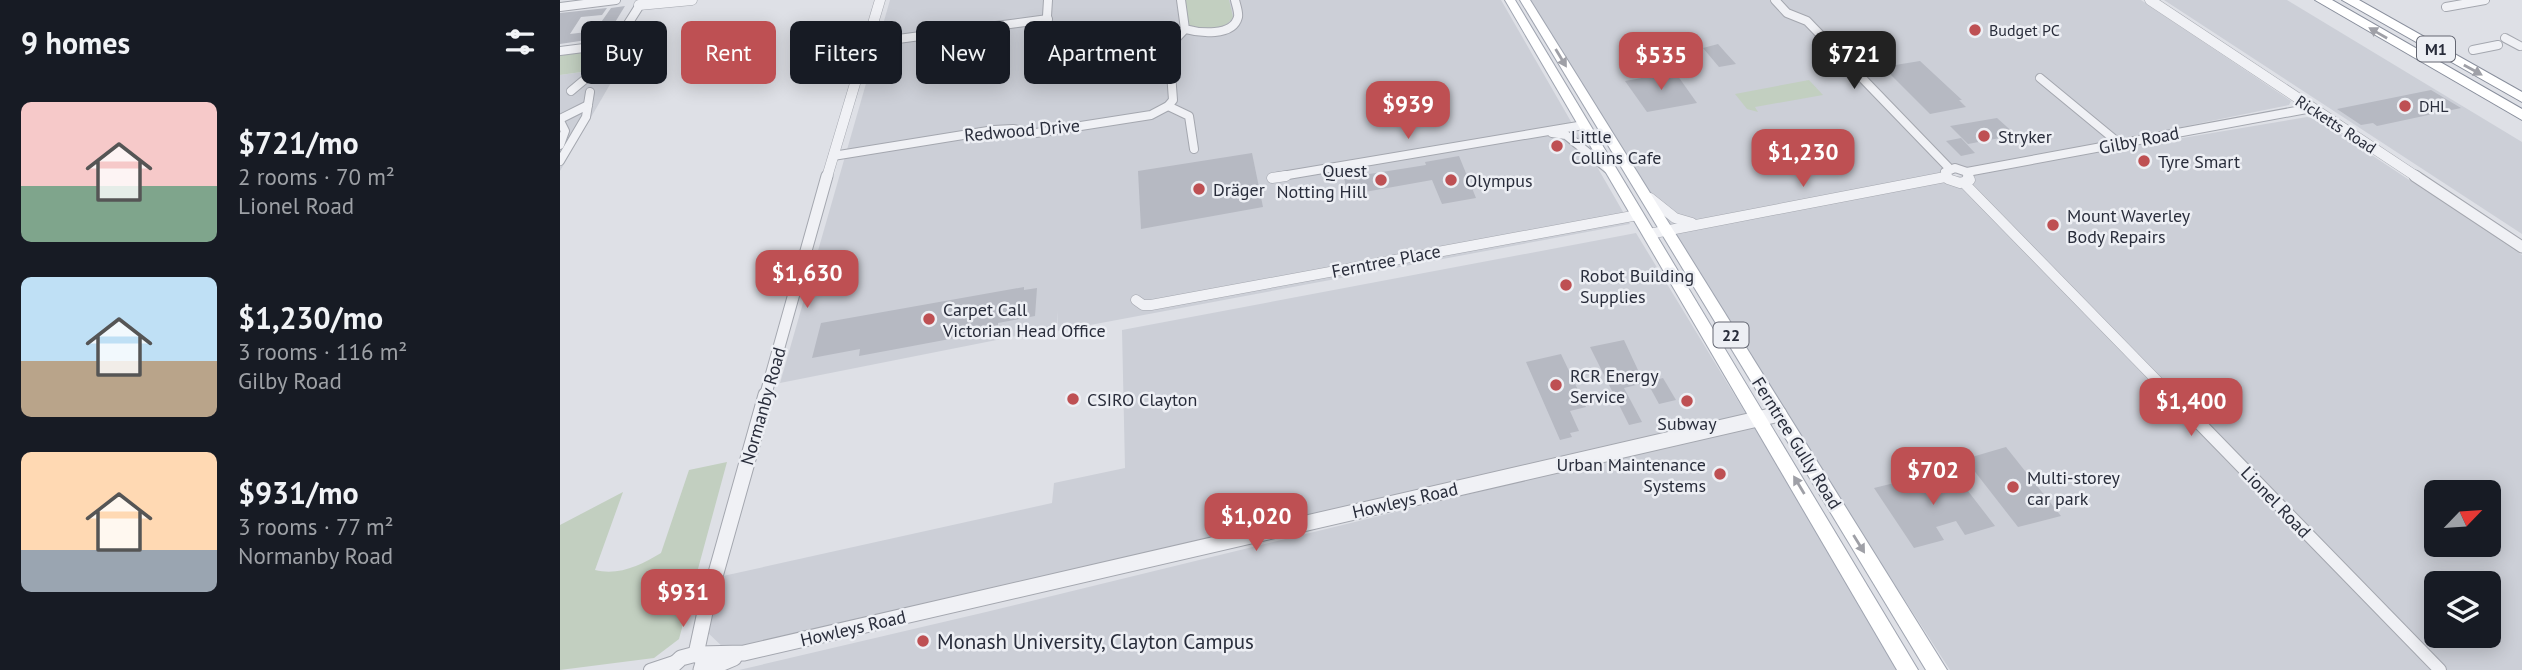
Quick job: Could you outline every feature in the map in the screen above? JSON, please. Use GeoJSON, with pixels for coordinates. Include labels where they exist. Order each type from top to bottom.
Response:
{"type":"FeatureCollection","features":[{"type":"Feature","properties":{"kind":"highway","name":"M1"},"geometry":{"type":"LineString","coordinates":[[2320,0],[2522,116]]}},
{"type":"Feature","properties":{"kind":"highway","name":"M1"},"geometry":{"type":"LineString","coordinates":[[2349,0],[2519,96]]}},
{"type":"Feature","properties":{"kind":"main road","name":"Ferntree Gully Road"},"geometry":{"type":"LineString","coordinates":[[1520,4],[1584,125],[1908,670]]}},
{"type":"Feature","properties":{"kind":"main road","name":"Ferntree Gully Road"},"geometry":{"type":"LineString","coordinates":[[1520,4],[1640,188],[1937,670]]}},
{"type":"Feature","properties":{"kind":"street"},"geometry":{"type":"LineString","coordinates":[[560,7],[624,0]]}},
{"type":"Feature","properties":{"kind":"street"},"geometry":{"type":"LineString","coordinates":[[630,21],[640,4],[692,0]]}},
{"type":"Feature","properties":{"kind":"street","name":"Normanby Road"},"geometry":{"type":"LineString","coordinates":[[874,21],[880,0]]}},
{"type":"Feature","properties":{"kind":"street"},"geometry":{"type":"LineString","coordinates":[[902,38],[1048,19],[1048,0]]}},
{"type":"Feature","properties":{"kind":"street"},"geometry":{"type":"LineString","coordinates":[[1181,0],[1181,23],[1185,29],[1197,32]]}},
{"type":"Feature","properties":{"kind":"street"},"geometry":{"type":"LineString","coordinates":[[1181,38],[1197,32],[1225,28],[1237,21],[1235,0]]}},
{"type":"Feature","properties":{"kind":"street"},"geometry":{"type":"LineString","coordinates":[[1775,0],[1787,13],[1807,21],[1948,173]]}},
{"type":"Feature","properties":{"kind":"street","name":"Ricketts Road"},"geometry":{"type":"LineString","coordinates":[[2150,0],[2522,247]]}},
{"type":"Feature","properties":{"kind":"street"},"geometry":{"type":"LineString","coordinates":[[2446,6],[2485,0]]}},
{"type":"Feature","properties":{"kind":"street"},"geometry":{"type":"LineString","coordinates":[[635,21],[644,12],[680,1]]}},
{"type":"Feature","properties":{"kind":"street"},"geometry":{"type":"LineString","coordinates":[[1181,34],[1185,29]]}},
{"type":"Feature","properties":{"kind":"street"},"geometry":{"type":"LineString","coordinates":[[2473,50],[2498,45]]}},
{"type":"Feature","properties":{"kind":"street"},"geometry":{"type":"LineString","coordinates":[[560,51],[581,48]]}},
{"type":"Feature","properties":{"kind":"street"},"geometry":{"type":"LineString","coordinates":[[2040,78],[2120,144]]}},
{"type":"Feature","properties":{"kind":"street"},"geometry":{"type":"LineString","coordinates":[[566,91],[581,82]]}},
{"type":"Feature","properties":{"kind":"street"},"geometry":{"type":"LineString","coordinates":[[562,143],[584,120],[594,84]]}},
{"type":"Feature","properties":{"kind":"street","name":"Normanby Road"},"geometry":{"type":"LineString","coordinates":[[689,663],[855,84]]}},
{"type":"Feature","properties":{"kind":"street"},"geometry":{"type":"LineString","coordinates":[[1171,84],[1173,100],[1168,106],[1189,116],[1194,149]]}},
{"type":"Feature","properties":{"kind":"street"},"geometry":{"type":"LineString","coordinates":[[566,91],[590,92]]}},
{"type":"Feature","properties":{"kind":"street"},"geometry":{"type":"LineString","coordinates":[[560,161],[564,127],[560,120],[579,112],[590,102]]}},
{"type":"Feature","properties":{"kind":"street","name":"Redwood Drive"},"geometry":{"type":"LineString","coordinates":[[833,156],[994,130],[1013,129],[1036,133],[1151,115],[1168,106]]}},
{"type":"Feature","properties":{"kind":"street","name":"Gilby Road"},"geometry":{"type":"LineString","coordinates":[[1966,178],[2120,144],[2312,108]]}},
{"type":"Feature","properties":{"kind":"street"},"geometry":{"type":"LineString","coordinates":[[1272,178],[1550,133],[1584,125]]}},
{"type":"Feature","properties":{"kind":"street"},"geometry":{"type":"LineString","coordinates":[[1550,133],[1566,135],[1612,172]]}},
{"type":"Feature","properties":{"kind":"street"},"geometry":{"type":"LineString","coordinates":[[1649,234],[1948,173],[1966,178]]}},
{"type":"Feature","properties":{"kind":"street","name":"Lionel Road"},"geometry":{"type":"LineString","coordinates":[[1966,178],[2440,670]]}},
{"type":"Feature","properties":{"kind":"street"},"geometry":{"type":"LineString","coordinates":[[1640,188],[1667,213],[1696,225]]}},
{"type":"Feature","properties":{"kind":"street","name":"Ferntree Place"},"geometry":{"type":"LineString","coordinates":[[1136,300],[1143,305],[1151,305],[1638,215]]}},
{"type":"Feature","properties":{"kind":"street","name":"Howleys Road"},"geometry":{"type":"LineString","coordinates":[[689,663],[744,653],[1779,414]]}},
{"type":"Feature","properties":{"kind":"street"},"geometry":{"type":"LineString","coordinates":[[650,670],[689,663]]}},
{"type":"Feature","properties":{"kind":"shaded area"},"geometry":{"type":"Polygon","coordinates":[[[890,0],[1501,0],[1630,224],[1058,331],[1057,311],[1057,328],[780,383],[866,84],[902,84],[902,21],[884,21],[890,0]]]}},
{"type":"Feature","properties":{"kind":"shaded area"},"geometry":{"type":"Polygon","coordinates":[[[1529,0],[2141,0],[2291,101],[2289,105],[1736,218],[1980,172],[2307,117],[2319,120],[2522,255],[2522,670],[1950,670],[1666,231],[1529,0]]]}},
{"type":"Feature","properties":{"kind":"shaded area"},"geometry":{"type":"Polygon","coordinates":[[[2164,0],[2287,0],[2522,142],[2522,234],[2164,0]]]}},
{"type":"Feature","properties":{"kind":"shaded area"},"geometry":{"type":"Polygon","coordinates":[[[581,72],[581,84],[610,84],[560,171],[560,75],[581,72]]]}},
{"type":"Feature","properties":{"kind":"shaded area"},"geometry":{"type":"Polygon","coordinates":[[[1636,233],[1746,414],[726,650],[706,631],[723,576],[1052,503],[1054,483],[1125,468],[1122,330],[1636,233]]]}},
{"type":"Feature","properties":{"kind":"shaded area"},"geometry":{"type":"Polygon","coordinates":[[[1756,424],[1901,670],[739,670],[986,612],[1756,424]]]}},
{"type":"Feature","properties":{"kind":"green space"},"geometry":{"type":"Polygon","coordinates":[[[1185,0],[1229,0],[1233,17],[1219,28],[1188,26],[1185,0]]]}},
{"type":"Feature","properties":{"kind":"green space"},"geometry":{"type":"Polygon","coordinates":[[[581,52],[581,72],[560,75],[560,55],[581,52]]]}},
{"type":"Feature","properties":{"kind":"green space"},"geometry":{"type":"Polygon","coordinates":[[[1809,80],[1823,95],[1755,107],[1758,112],[1747,109],[1735,94],[1809,80]]]}},
{"type":"Feature","properties":{"kind":"green space"},"geometry":{"type":"Polygon","coordinates":[[[727,462],[679,639],[654,658],[560,670],[560,525],[623,492],[595,570],[613,572],[638,565],[661,553],[689,470],[727,462]]]}},
{"type":"Feature","properties":{"kind":"building"},"geometry":{"type":"Polygon","coordinates":[[[625,6],[616,21],[602,21],[611,8],[625,6]]]}},
{"type":"Feature","properties":{"kind":"building"},"geometry":{"type":"Polygon","coordinates":[[[607,8],[602,15],[581,17],[570,34],[581,33],[581,41],[560,44],[560,13],[607,8]]]}},
{"type":"Feature","properties":{"kind":"building"},"geometry":{"type":"Polygon","coordinates":[[[1718,44],[1736,64],[1719,67],[1703,48],[1718,44]]]}},
{"type":"Feature","properties":{"kind":"building"},"geometry":{"type":"Polygon","coordinates":[[[1920,61],[1962,100],[1959,100],[1966,107],[1930,114],[1883,67],[1920,61]]]}},
{"type":"Feature","properties":{"kind":"building"},"geometry":{"type":"Polygon","coordinates":[[[1675,72],[1697,103],[1647,112],[1625,81],[1675,72]]]}},
{"type":"Feature","properties":{"kind":"building","name":"DHL"},"geometry":{"type":"Polygon","coordinates":[[[2431,90],[2461,108],[2377,126],[2373,123],[2361,125],[2337,109],[2431,90]]]}},
{"type":"Feature","properties":{"kind":"building","name":"Stryker"},"geometry":{"type":"Polygon","coordinates":[[[1997,118],[2016,135],[1968,144],[1950,126],[1997,118]]]}},
{"type":"Feature","properties":{"kind":"building"},"geometry":{"type":"Polygon","coordinates":[[[1961,138],[1975,153],[1961,156],[1946,141],[1961,138]]]}},
{"type":"Feature","properties":{"kind":"building","name":"Dräger"},"geometry":{"type":"Polygon","coordinates":[[[1252,153],[1263,207],[1141,229],[1138,171],[1252,153]]]}},
{"type":"Feature","properties":{"kind":"building"},"geometry":{"type":"Polygon","coordinates":[[[1459,156],[1476,198],[1442,204],[1432,180],[1348,195],[1344,178],[1426,165],[1425,162],[1459,156]]]}},
{"type":"Feature","properties":{"kind":"building","name":"Carpet Call Victorian Head Office"},"geometry":{"type":"Polygon","coordinates":[[[1024,287],[1024,290],[1037,288],[1035,316],[998,323],[998,330],[859,356],[860,349],[812,358],[821,323],[1024,287]]]}},
{"type":"Feature","properties":{"kind":"building"},"geometry":{"type":"Polygon","coordinates":[[[1624,340],[1644,383],[1624,388],[1642,422],[1629,425],[1590,347],[1624,340]]]}},
{"type":"Feature","properties":{"kind":"building","name":"RCR Energy Service"},"geometry":{"type":"Polygon","coordinates":[[[1561,354],[1586,407],[1570,411],[1579,431],[1570,433],[1572,437],[1560,440],[1526,362],[1561,354]]]}},
{"type":"Feature","properties":{"kind":"building"},"geometry":{"type":"Polygon","coordinates":[[[1663,378],[1676,400],[1659,404],[1647,382],[1663,378]]]}},
{"type":"Feature","properties":{"kind":"building","name":"Multi-storey car park"},"geometry":{"type":"Polygon","coordinates":[[[2006,447],[2061,516],[2018,527],[1965,459],[2006,447]]]}},
{"type":"Feature","properties":{"kind":"building"},"geometry":{"type":"Polygon","coordinates":[[[1951,469],[1995,526],[1965,535],[1956,521],[1936,527],[1944,540],[1914,548],[1874,488],[1951,469]]]}},
{"type":"Feature","properties":{"kind":"place","name":"Budget PC"},"geometry":{"type":"Point","coordinates":[1975,30]}},
{"type":"Feature","properties":{"kind":"place","name":"DHL"},"geometry":{"type":"Point","coordinates":[2405,106]}},
{"type":"Feature","properties":{"kind":"place","name":"Stryker"},"geometry":{"type":"Point","coordinates":[1984,136]}},
{"type":"Feature","properties":{"kind":"place","name":"Little Collins Cafe"},"geometry":{"type":"Point","coordinates":[1557,146]}},
{"type":"Feature","properties":{"kind":"place","name":"Tyre Smart"},"geometry":{"type":"Point","coordinates":[2144,161]}},
{"type":"Feature","properties":{"kind":"place","name":"Quest Notting Hill"},"geometry":{"type":"Point","coordinates":[1381,180]}},
{"type":"Feature","properties":{"kind":"place","name":"Olympus"},"geometry":{"type":"Point","coordinates":[1451,180]}},
{"type":"Feature","properties":{"kind":"place","name":"Dräger"},"geometry":{"type":"Point","coordinates":[1199,189]}},
{"type":"Feature","properties":{"kind":"place","name":"Mount Waverley Body Repairs"},"geometry":{"type":"Point","coordinates":[2053,225]}},
{"type":"Feature","properties":{"kind":"place","name":"Robot Building Supplies"},"geometry":{"type":"Point","coordinates":[1566,285]}},
{"type":"Feature","properties":{"kind":"place","name":"Carpet Call Victorian Head Office"},"geometry":{"type":"Point","coordinates":[929,319]}},
{"type":"Feature","properties":{"kind":"place","name":"RCR Energy Service"},"geometry":{"type":"Point","coordinates":[1556,385]}},
{"type":"Feature","properties":{"kind":"place","name":"CSIRO Clayton"},"geometry":{"type":"Point","coordinates":[1073,399]}},
{"type":"Feature","properties":{"kind":"place","name":"Subway"},"geometry":{"type":"Point","coordinates":[1687,401]}},
{"type":"Feature","properties":{"kind":"place","name":"Urban Maintenance Systems"},"geometry":{"type":"Point","coordinates":[1720,474]}},
{"type":"Feature","properties":{"kind":"place","name":"Multi-storey car park"},"geometry":{"type":"Point","coordinates":[2013,487]}},
{"type":"Feature","properties":{"kind":"place","name":"Monash University, Clayton Campus"},"geometry":{"type":"Point","coordinates":[923,641]}}]}
